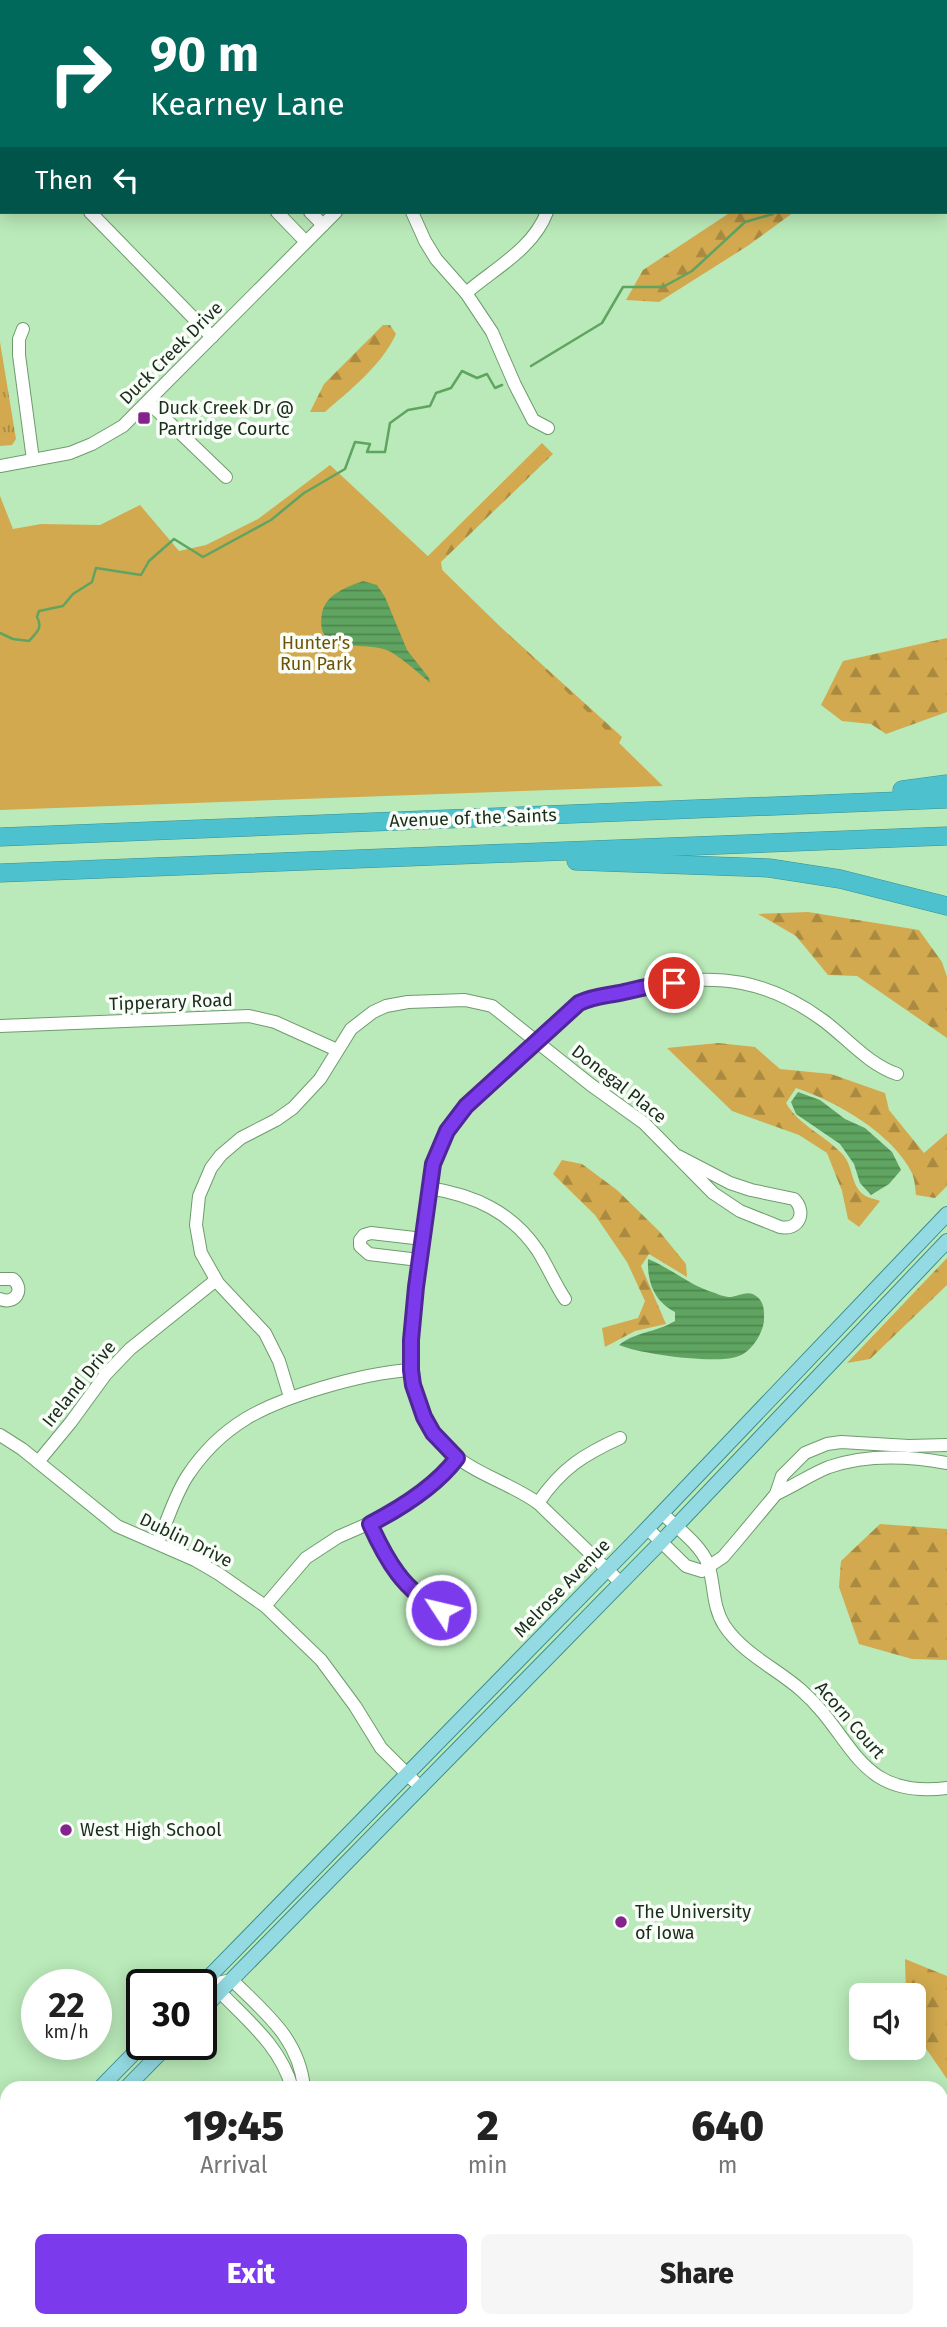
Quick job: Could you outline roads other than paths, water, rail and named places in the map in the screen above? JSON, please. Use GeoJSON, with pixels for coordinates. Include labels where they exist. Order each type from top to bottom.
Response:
{"type":"FeatureCollection","features":[{"type":"Feature","properties":{"kind":"highway"},"geometry":{"type":"LineString","coordinates":[[558,814],[872,793],[947,784]]}},
{"type":"Feature","properties":{"kind":"highway","name":"Avenue of the Saints"},"geometry":{"type":"LineString","coordinates":[[0,837],[947,799]]}},
{"type":"Feature","properties":{"kind":"highway","name":"Avenue of the Saints"},"geometry":{"type":"LineString","coordinates":[[0,873],[947,836]]}},
{"type":"Feature","properties":{"kind":"highway"},"geometry":{"type":"LineString","coordinates":[[444,856],[769,868],[840,879],[947,906]]}},
{"type":"Feature","properties":{"kind":"main road","name":"Melrose Avenue"},"geometry":{"type":"LineString","coordinates":[[217,1969],[607,1570],[947,1214]]}},
{"type":"Feature","properties":{"kind":"main road"},"geometry":{"type":"LineString","coordinates":[[217,1995],[676,1527],[947,1241]]}},
{"type":"Feature","properties":{"kind":"main road"},"geometry":{"type":"LineString","coordinates":[[107,2081],[128,2060]]}},
{"type":"Feature","properties":{"kind":"main road"},"geometry":{"type":"LineString","coordinates":[[133,2081],[153,2060]]}},
{"type":"Feature","properties":{"kind":"street"},"geometry":{"type":"LineString","coordinates":[[92,214],[212,337]]}},
{"type":"Feature","properties":{"kind":"street"},"geometry":{"type":"LineString","coordinates":[[279,214],[306,242]]}},
{"type":"Feature","properties":{"kind":"street"},"geometry":{"type":"LineString","coordinates":[[312,214],[323,225]]}},
{"type":"Feature","properties":{"kind":"street","name":"Duck Creek Drive"},"geometry":{"type":"LineString","coordinates":[[0,466],[70,453],[92,444],[122,426],[334,214]]}},
{"type":"Feature","properties":{"kind":"street"},"geometry":{"type":"LineString","coordinates":[[413,214],[436,259],[466,293],[492,332],[533,420],[548,428]]}},
{"type":"Feature","properties":{"kind":"street"},"geometry":{"type":"LineString","coordinates":[[466,293],[522,250],[547,214]]}},
{"type":"Feature","properties":{"kind":"street"},"geometry":{"type":"LineString","coordinates":[[23,329],[19,339],[19,355],[33,460]]}},
{"type":"Feature","properties":{"kind":"street"},"geometry":{"type":"LineString","coordinates":[[148,402],[226,477]]}},
{"type":"Feature","properties":{"kind":"street"},"geometry":{"type":"LineString","coordinates":[[621,1583],[538,1503],[525,1494],[485,1476],[457,1458],[433,1433],[415,1392],[411,1370],[411,1340],[429,1188],[436,1156],[455,1119],[570,1010],[589,998],[622,993],[650,984],[725,980],[771,989],[823,1020],[880,1068],[897,1074]]}},
{"type":"Feature","properties":{"kind":"street","name":"Donegal Place"},"geometry":{"type":"LineString","coordinates":[[290,1397],[279,1361],[265,1333],[216,1280],[204,1260],[197,1238],[196,1209],[204,1181],[216,1161],[231,1146],[276,1120],[309,1092],[351,1029],[361,1019],[386,1006],[408,1002],[481,1002],[500,1011],[591,1085],[634,1115],[701,1183],[740,1211],[787,1228],[798,1222],[801,1209],[794,1199],[751,1190],[708,1173],[678,1157]]}},
{"type":"Feature","properties":{"kind":"street","name":"Tipperary Road"},"geometry":{"type":"LineString","coordinates":[[0,1026],[249,1016],[275,1022],[337,1050]]}},
{"type":"Feature","properties":{"kind":"street"},"geometry":{"type":"LineString","coordinates":[[429,1188],[471,1197],[502,1213],[540,1253],[565,1299]]}},
{"type":"Feature","properties":{"kind":"street"},"geometry":{"type":"LineString","coordinates":[[740,1211],[751,1190]]}},
{"type":"Feature","properties":{"kind":"street"},"geometry":{"type":"LineString","coordinates":[[419,1260],[369,1254],[360,1246],[360,1240],[370,1233],[423,1239]]}},
{"type":"Feature","properties":{"kind":"street"},"geometry":{"type":"LineString","coordinates":[[0,1279],[13,1279],[19,1287],[13,1300],[0,1299]]}},
{"type":"Feature","properties":{"kind":"street","name":"Ireland Drive"},"geometry":{"type":"LineString","coordinates":[[38,1462],[106,1374],[130,1349],[216,1280]]}},
{"type":"Feature","properties":{"kind":"street"},"geometry":{"type":"LineString","coordinates":[[157,1543],[186,1478],[214,1443],[249,1415],[290,1397],[367,1375],[411,1370]]}},
{"type":"Feature","properties":{"kind":"street","name":"Dublin Drive"},"geometry":{"type":"LineString","coordinates":[[0,1435],[110,1520],[131,1533],[219,1574],[265,1606],[321,1660],[381,1748],[421,1788]]}},
{"type":"Feature","properties":{"kind":"street"},"geometry":{"type":"LineString","coordinates":[[538,1503],[567,1467],[620,1438]]}},
{"type":"Feature","properties":{"kind":"street"},"geometry":{"type":"LineString","coordinates":[[647,1528],[686,1566],[702,1572],[723,1557],[776,1494],[782,1476],[807,1452],[841,1442],[923,1453],[947,1463]]}},
{"type":"Feature","properties":{"kind":"street"},"geometry":{"type":"LineString","coordinates":[[776,1494],[829,1467],[861,1459],[923,1453],[947,1445]]}},
{"type":"Feature","properties":{"kind":"street"},"geometry":{"type":"LineString","coordinates":[[807,1452],[817,1472]]}},
{"type":"Feature","properties":{"kind":"street"},"geometry":{"type":"LineString","coordinates":[[265,1606],[306,1558],[338,1537],[386,1516],[438,1479],[457,1458]]}},
{"type":"Feature","properties":{"kind":"street"},"geometry":{"type":"LineString","coordinates":[[662,1513],[703,1553],[709,1567]]}},
{"type":"Feature","properties":{"kind":"street"},"geometry":{"type":"LineString","coordinates":[[370,1524],[385,1556],[403,1581],[419,1596],[441,1607]]}},
{"type":"Feature","properties":{"kind":"street","name":"Acorn Court"},"geometry":{"type":"LineString","coordinates":[[709,1567],[716,1610],[730,1634],[747,1651],[805,1693],[861,1763],[881,1778],[906,1787],[930,1790],[947,1788]]}},
{"type":"Feature","properties":{"kind":"street"},"geometry":{"type":"LineString","coordinates":[[232,1980],[287,2037],[297,2057],[302,2081]]}},
{"type":"Feature","properties":{"kind":"street"},"geometry":{"type":"LineString","coordinates":[[220,1992],[269,2043],[289,2081]]}},
{"type":"Feature","properties":{"kind":"waterway"},"geometry":{"type":"LineString","coordinates":[[531,366],[602,323],[623,287],[663,287],[692,271],[745,222],[773,214]]}},
{"type":"Feature","properties":{"kind":"waterway"},"geometry":{"type":"LineString","coordinates":[[0,633],[13,639],[29,641],[39,627],[39,611],[63,606],[73,594],[92,582],[96,568],[141,575],[149,561],[174,539],[203,557],[271,520],[304,493],[345,469],[355,442],[370,444],[367,452],[385,452],[390,423],[408,410],[430,406],[436,393],[451,388],[462,371],[477,378],[487,374],[495,388],[502,385]]}},
{"type":"Feature","properties":{"kind":"place","name":"Duck Creek Dr @ Partridge Courtc"},"geometry":{"type":"Point","coordinates":[144,418]}},
{"type":"Feature","properties":{"kind":"place","name":"West High School"},"geometry":{"type":"Point","coordinates":[66,1830]}},
{"type":"Feature","properties":{"kind":"place","name":"The University of Iowa"},"geometry":{"type":"Point","coordinates":[621,1922]}},
{"type":"Feature","properties":{"kind":"park label","name":"Hunter's Run Park"},"geometry":{"type":"Point","coordinates":[316,653]}}]}
